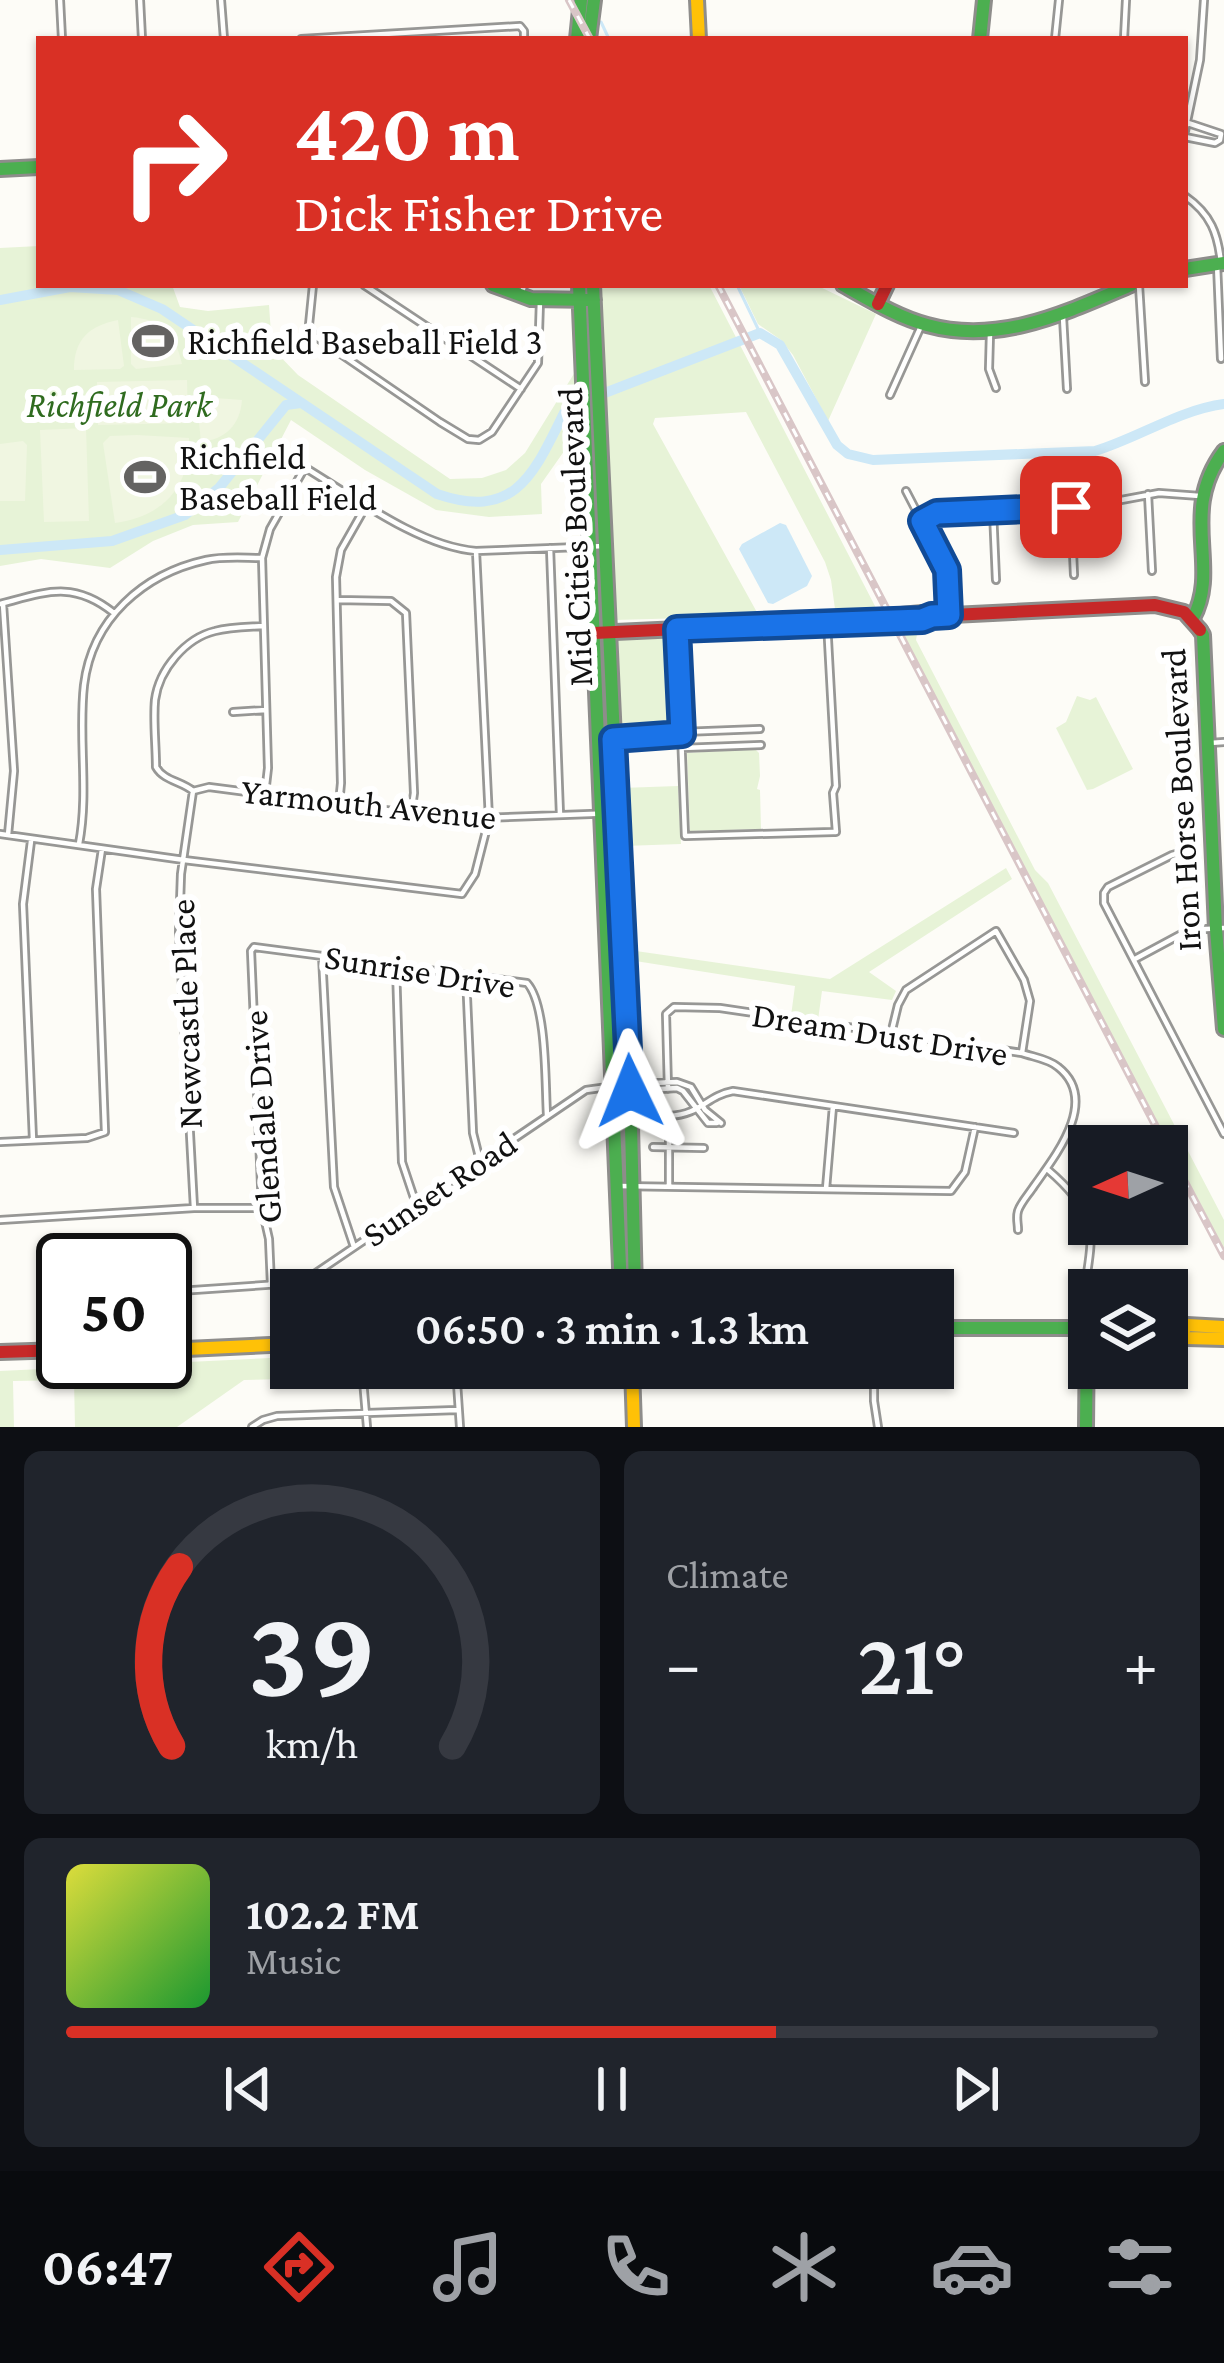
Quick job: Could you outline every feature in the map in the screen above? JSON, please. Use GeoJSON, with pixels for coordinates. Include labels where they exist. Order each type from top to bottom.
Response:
{"type":"FeatureCollection","features":[{"type":"Feature","properties":{"kind":"main road"},"geometry":{"type":"LineString","coordinates":[[577,36],[581,0]]}},
{"type":"Feature","properties":{"kind":"main road"},"geometry":{"type":"LineString","coordinates":[[590,36],[594,0]]}},
{"type":"Feature","properties":{"kind":"main road"},"geometry":{"type":"LineString","coordinates":[[697,0],[699,36]]}},
{"type":"Feature","properties":{"kind":"main road"},"geometry":{"type":"LineString","coordinates":[[980,36],[984,0]]}},
{"type":"Feature","properties":{"kind":"main road"},"geometry":{"type":"LineString","coordinates":[[0,169],[36,167]]}},
{"type":"Feature","properties":{"kind":"main road"},"geometry":{"type":"LineString","coordinates":[[1188,269],[1221,264]]}},
{"type":"Feature","properties":{"kind":"main road"},"geometry":{"type":"LineString","coordinates":[[849,288],[922,324],[991,333],[1036,324],[1128,288]]}},
{"type":"Feature","properties":{"kind":"main road"},"geometry":{"type":"LineString","coordinates":[[878,304],[886,288]]}},
{"type":"Feature","properties":{"kind":"main road"},"geometry":{"type":"LineString","coordinates":[[522,291],[540,300],[589,295]]}},
{"type":"Feature","properties":{"kind":"main road","name":"Mid Cities Boulevard"},"geometry":{"type":"LineString","coordinates":[[589,295],[606,739],[602,814],[630,1088],[637,1187],[635,1269]]}},
{"type":"Feature","properties":{"kind":"main road"},"geometry":{"type":"LineString","coordinates":[[1193,618],[1203,600],[1201,496],[1205,478],[1224,451]]}},
{"type":"Feature","properties":{"kind":"main road","name":"Iron Horse Boulevard"},"geometry":{"type":"LineString","coordinates":[[601,632],[922,620],[1155,605],[1193,618],[1203,634],[1217,742],[1224,1029]]}},
{"type":"Feature","properties":{"kind":"main road","name":"Mid Cities Boulevard"},"geometry":{"type":"LineString","coordinates":[[606,739],[618,813],[614,1086],[620,1269]]}},
{"type":"Feature","properties":{"kind":"main road"},"geometry":{"type":"LineString","coordinates":[[1188,1325],[1224,1327]]}},
{"type":"Feature","properties":{"kind":"main road"},"geometry":{"type":"LineString","coordinates":[[954,1328],[1068,1327]]}},
{"type":"Feature","properties":{"kind":"main road"},"geometry":{"type":"LineString","coordinates":[[1188,1338],[1224,1339]]}},
{"type":"Feature","properties":{"kind":"main road"},"geometry":{"type":"LineString","coordinates":[[192,1349],[270,1345]]}},
{"type":"Feature","properties":{"kind":"main road"},"geometry":{"type":"LineString","coordinates":[[0,1352],[36,1351]]}},
{"type":"Feature","properties":{"kind":"main road"},"geometry":{"type":"LineString","coordinates":[[633,1389],[634,1427]]}},
{"type":"Feature","properties":{"kind":"main road"},"geometry":{"type":"LineString","coordinates":[[1086,1427],[1087,1389]]}},
{"type":"Feature","properties":{"kind":"street"},"geometry":{"type":"LineString","coordinates":[[60,0],[62,36]]}},
{"type":"Feature","properties":{"kind":"street"},"geometry":{"type":"LineString","coordinates":[[140,0],[142,36]]}},
{"type":"Feature","properties":{"kind":"street"},"geometry":{"type":"LineString","coordinates":[[221,0],[224,36]]}},
{"type":"Feature","properties":{"kind":"street"},"geometry":{"type":"LineString","coordinates":[[1055,36],[1059,0]]}},
{"type":"Feature","properties":{"kind":"street"},"geometry":{"type":"LineString","coordinates":[[1124,36],[1126,0]]}},
{"type":"Feature","properties":{"kind":"street"},"geometry":{"type":"LineString","coordinates":[[1188,117],[1200,60],[1204,0]]}},
{"type":"Feature","properties":{"kind":"street"},"geometry":{"type":"LineString","coordinates":[[372,36],[520,26],[524,36]]}},
{"type":"Feature","properties":{"kind":"street"},"geometry":{"type":"LineString","coordinates":[[448,30],[448,36]]}},
{"type":"Feature","properties":{"kind":"street"},"geometry":{"type":"LineString","coordinates":[[1188,122],[1221,134],[1214,143],[1188,135]]}},
{"type":"Feature","properties":{"kind":"street"},"geometry":{"type":"LineString","coordinates":[[1188,198],[1203,210],[1219,243],[1221,359]]}},
{"type":"Feature","properties":{"kind":"street"},"geometry":{"type":"LineString","coordinates":[[313,288],[309,325],[313,334],[462,436],[479,440],[492,432],[538,363],[540,300]]}},
{"type":"Feature","properties":{"kind":"street"},"geometry":{"type":"LineString","coordinates":[[369,288],[521,388]]}},
{"type":"Feature","properties":{"kind":"street"},"geometry":{"type":"LineString","coordinates":[[1135,288],[1145,382]]}},
{"type":"Feature","properties":{"kind":"street"},"geometry":{"type":"LineString","coordinates":[[1063,314],[1067,389]]}},
{"type":"Feature","properties":{"kind":"street"},"geometry":{"type":"LineString","coordinates":[[890,395],[922,324]]}},
{"type":"Feature","properties":{"kind":"street"},"geometry":{"type":"LineString","coordinates":[[991,333],[988,369],[996,388]]}},
{"type":"Feature","properties":{"kind":"street"},"geometry":{"type":"LineString","coordinates":[[280,453],[423,538],[455,550],[598,546]]}},
{"type":"Feature","properties":{"kind":"street"},"geometry":{"type":"LineString","coordinates":[[266,794],[262,558],[270,529],[305,466]]}},
{"type":"Feature","properties":{"kind":"street"},"geometry":{"type":"LineString","coordinates":[[906,491],[947,570],[949,615]]}},
{"type":"Feature","properties":{"kind":"street"},"geometry":{"type":"LineString","coordinates":[[922,521],[937,513],[1108,504],[1159,493],[1201,496]]}},
{"type":"Feature","properties":{"kind":"street"},"geometry":{"type":"LineString","coordinates":[[1148,494],[1152,571]]}},
{"type":"Feature","properties":{"kind":"street"},"geometry":{"type":"LineString","coordinates":[[339,804],[336,577],[341,550],[367,504]]}},
{"type":"Feature","properties":{"kind":"street"},"geometry":{"type":"LineString","coordinates":[[1071,507],[1074,575]]}},
{"type":"Feature","properties":{"kind":"street"},"geometry":{"type":"LineString","coordinates":[[993,511],[996,580]]}},
{"type":"Feature","properties":{"kind":"street"},"geometry":{"type":"LineString","coordinates":[[550,548],[560,815]]}},
{"type":"Feature","properties":{"kind":"street"},"geometry":{"type":"LineString","coordinates":[[114,613],[89,596],[64,591],[2,604],[14,771],[4,834],[462,894],[475,874],[489,819],[476,551]]}},
{"type":"Feature","properties":{"kind":"street"},"geometry":{"type":"LineString","coordinates":[[79,844],[86,796],[84,684],[97,640],[114,613],[135,592],[166,573],[204,560],[262,558]]}},
{"type":"Feature","properties":{"kind":"street"},"geometry":{"type":"LineString","coordinates":[[336,600],[391,601],[406,613],[411,814]]}},
{"type":"Feature","properties":{"kind":"street"},"geometry":{"type":"LineString","coordinates":[[677,629],[685,836],[836,832],[827,622]]}},
{"type":"Feature","properties":{"kind":"street"},"geometry":{"type":"LineString","coordinates":[[193,791],[156,767],[158,687],[184,647],[198,638],[213,631],[263,626]]}},
{"type":"Feature","properties":{"kind":"street"},"geometry":{"type":"LineString","coordinates":[[233,712],[266,710]]}},
{"type":"Feature","properties":{"kind":"street"},"geometry":{"type":"LineString","coordinates":[[606,739],[760,729]]}},
{"type":"Feature","properties":{"kind":"street"},"geometry":{"type":"LineString","coordinates":[[682,748],[761,745]]}},
{"type":"Feature","properties":{"kind":"street","name":"Yarmouth Avenue"},"geometry":{"type":"LineString","coordinates":[[193,791],[209,787],[454,819],[618,813]]}},
{"type":"Feature","properties":{"kind":"street","name":"Newcastle Place"},"geometry":{"type":"LineString","coordinates":[[193,791],[178,932],[194,1208]]}},
{"type":"Feature","properties":{"kind":"street"},"geometry":{"type":"LineString","coordinates":[[32,839],[22,904],[33,1140]]}},
{"type":"Feature","properties":{"kind":"street"},"geometry":{"type":"LineString","coordinates":[[0,1142],[98,1137],[105,1132],[96,889],[102,848]]}},
{"type":"Feature","properties":{"kind":"street"},"geometry":{"type":"LineString","coordinates":[[1187,851],[1108,886],[1104,903],[1224,1134]]}},
{"type":"Feature","properties":{"kind":"street"},"geometry":{"type":"LineString","coordinates":[[1134,960],[1189,931],[1220,929]]}},
{"type":"Feature","properties":{"kind":"street"},"geometry":{"type":"LineString","coordinates":[[892,1034],[906,991],[996,932],[1024,980],[1030,1001],[1022,1053]]}},
{"type":"Feature","properties":{"kind":"street","name":"Sunrise Drive"},"geometry":{"type":"LineString","coordinates":[[251,950],[257,946],[532,986],[540,1014],[547,1115]]}},
{"type":"Feature","properties":{"kind":"street","name":"Glendale Drive"},"geometry":{"type":"LineString","coordinates":[[251,950],[262,1208],[270,1269]]}},
{"type":"Feature","properties":{"kind":"street"},"geometry":{"type":"LineString","coordinates":[[322,956],[334,1186],[354,1247]]}},
{"type":"Feature","properties":{"kind":"street"},"geometry":{"type":"LineString","coordinates":[[396,964],[402,1162],[416,1204]]}},
{"type":"Feature","properties":{"kind":"street"},"geometry":{"type":"LineString","coordinates":[[466,975],[472,1132],[479,1161]]}},
{"type":"Feature","properties":{"kind":"street","name":"Dream Dust Drive"},"geometry":{"type":"LineString","coordinates":[[668,1086],[666,1014],[674,1007],[720,1008],[1022,1053],[1058,1067],[1076,1099],[1075,1116],[1047,1169],[1020,1206],[1018,1230]]}},
{"type":"Feature","properties":{"kind":"street"},"geometry":{"type":"LineString","coordinates":[[614,1086],[677,1088],[700,1108]]}},
{"type":"Feature","properties":{"kind":"street","name":"Sunset Road"},"geometry":{"type":"LineString","coordinates":[[323,1269],[586,1090],[614,1086]]}},
{"type":"Feature","properties":{"kind":"street"},"geometry":{"type":"LineString","coordinates":[[668,1187],[669,1116],[687,1115],[721,1093],[733,1091],[1014,1133]]}},
{"type":"Feature","properties":{"kind":"street"},"geometry":{"type":"LineString","coordinates":[[826,1189],[832,1106]]}},
{"type":"Feature","properties":{"kind":"street"},"geometry":{"type":"LineString","coordinates":[[616,1186],[950,1191],[964,1172],[975,1127]]}},
{"type":"Feature","properties":{"kind":"street"},"geometry":{"type":"LineString","coordinates":[[653,1147],[704,1148]]}},
{"type":"Feature","properties":{"kind":"street"},"geometry":{"type":"LineString","coordinates":[[1047,1169],[1076,1196],[1088,1218],[1089,1269]]}},
{"type":"Feature","properties":{"kind":"street"},"geometry":{"type":"LineString","coordinates":[[0,1220],[262,1208]]}},
{"type":"Feature","properties":{"kind":"street","name":"Sunset Road"},"geometry":{"type":"LineString","coordinates":[[192,1290],[270,1285]]}},
{"type":"Feature","properties":{"kind":"street"},"geometry":{"type":"LineString","coordinates":[[363,1389],[367,1427]]}},
{"type":"Feature","properties":{"kind":"street"},"geometry":{"type":"LineString","coordinates":[[457,1389],[460,1427]]}},
{"type":"Feature","properties":{"kind":"street"},"geometry":{"type":"LineString","coordinates":[[874,1389],[878,1427]]}},
{"type":"Feature","properties":{"kind":"street"},"geometry":{"type":"LineString","coordinates":[[252,1427],[290,1415],[458,1410]]}},
{"type":"Feature","properties":{"kind":"street"},"geometry":{"type":"LineString","coordinates":[[290,1415],[292,1427]]}},
{"type":"Feature","properties":{"kind":"green space","name":"Richfield Park"},"geometry":{"type":"Polygon","coordinates":[[[36,246],[36,288],[173,288],[180,307],[208,311],[269,305],[272,348],[298,375],[450,479],[482,478],[506,470],[525,453],[575,372],[579,430],[541,484],[542,514],[489,517],[436,510],[291,420],[238,522],[193,525],[153,541],[110,568],[41,559],[0,566],[0,248],[36,246]]]}},
{"type":"Feature","properties":{"kind":"green space"},"geometry":{"type":"Polygon","coordinates":[[[601,288],[711,288],[876,608],[835,609],[825,562],[746,412],[655,418],[653,424],[759,616],[615,620],[601,288]]]}},
{"type":"Feature","properties":{"kind":"green space"},"geometry":{"type":"Polygon","coordinates":[[[740,288],[822,288],[876,314],[828,421],[793,355],[758,324],[740,288]]]}},
{"type":"Feature","properties":{"kind":"green space","name":"Richfield Baseball Field 3"},"geometry":{"type":"Polygon","coordinates":[[[131,317],[166,330],[182,364],[136,369],[131,364],[131,317]]]}},
{"type":"Feature","properties":{"kind":"green space"},"geometry":{"type":"Polygon","coordinates":[[[118,320],[124,366],[74,370],[85,336],[118,320]]]}},
{"type":"Feature","properties":{"kind":"green space"},"geometry":{"type":"Polygon","coordinates":[[[187,380],[188,423],[98,425],[97,382],[187,380]]]}},
{"type":"Feature","properties":{"kind":"green space"},"geometry":{"type":"Polygon","coordinates":[[[202,397],[242,400],[230,429],[201,442],[197,403],[202,397]]]}},
{"type":"Feature","properties":{"kind":"green space"},"geometry":{"type":"Polygon","coordinates":[[[86,428],[89,521],[44,522],[40,430],[86,428]]]}},
{"type":"Feature","properties":{"kind":"green space","name":"Richfield Baseball Field"},"geometry":{"type":"Polygon","coordinates":[[[110,436],[189,438],[185,471],[160,506],[115,523],[103,443],[110,436]]]}},
{"type":"Feature","properties":{"kind":"green space"},"geometry":{"type":"Polygon","coordinates":[[[23,441],[27,445],[25,501],[0,501],[0,444],[23,441]]]}},
{"type":"Feature","properties":{"kind":"green space"},"geometry":{"type":"Polygon","coordinates":[[[916,624],[916,640],[1174,1125],[1159,1125],[896,625],[916,624]]]}},
{"type":"Feature","properties":{"kind":"green space"},"geometry":{"type":"Polygon","coordinates":[[[668,635],[676,727],[673,731],[620,733],[614,640],[668,635]]]}},
{"type":"Feature","properties":{"kind":"green space"},"geometry":{"type":"Polygon","coordinates":[[[1077,696],[1096,697],[1133,769],[1087,790],[1056,728],[1066,722],[1077,696]]]}},
{"type":"Feature","properties":{"kind":"green space"},"geometry":{"type":"Polygon","coordinates":[[[755,749],[759,753],[761,829],[690,831],[687,753],[755,749]]]}},
{"type":"Feature","properties":{"kind":"green space"},"geometry":{"type":"Polygon","coordinates":[[[678,786],[681,844],[624,846],[621,788],[678,786]]]}},
{"type":"Feature","properties":{"kind":"green space"},"geometry":{"type":"Polygon","coordinates":[[[1006,868],[1012,879],[869,972],[896,991],[892,1000],[822,991],[818,1020],[791,1016],[795,986],[629,960],[629,950],[830,979],[1006,868]]]}},
{"type":"Feature","properties":{"kind":"green space"},"geometry":{"type":"Polygon","coordinates":[[[1188,1151],[1224,1220],[1224,1249],[1188,1181],[1188,1151]]]}},
{"type":"Feature","properties":{"kind":"green space"},"geometry":{"type":"Polygon","coordinates":[[[270,1358],[270,1379],[244,1380],[177,1427],[75,1427],[74,1389],[192,1389],[192,1362],[270,1358]]]}},
{"type":"Feature","properties":{"kind":"green space"},"geometry":{"type":"Polygon","coordinates":[[[36,1369],[36,1381],[13,1381],[14,1427],[0,1427],[0,1371],[36,1369]]]}},
{"type":"Feature","properties":{"kind":"water"},"geometry":{"type":"Polygon","coordinates":[[[780,523],[786,525],[812,576],[807,586],[773,604],[768,603],[739,549],[780,523]]]}},
{"type":"Feature","properties":{"kind":"waterway"},"geometry":{"type":"LineString","coordinates":[[601,22],[608,36]]}},
{"type":"Feature","properties":{"kind":"waterway"},"geometry":{"type":"LineString","coordinates":[[0,300],[65,288]]}},
{"type":"Feature","properties":{"kind":"waterway"},"geometry":{"type":"LineString","coordinates":[[86,288],[118,290],[162,309],[437,494],[464,501],[486,501],[519,486],[571,406],[760,333],[780,345],[837,445],[848,454],[873,460],[1095,451],[1191,412],[1224,404]]}},
{"type":"Feature","properties":{"kind":"waterway"},"geometry":{"type":"LineString","coordinates":[[738,288],[760,333]]}},
{"type":"Feature","properties":{"kind":"waterway"},"geometry":{"type":"LineString","coordinates":[[0,550],[112,541],[185,515],[219,488],[286,405],[301,403]]}},
{"type":"Feature","properties":{"kind":"railway"},"geometry":{"type":"LineString","coordinates":[[569,0],[588,36]]}},
{"type":"Feature","properties":{"kind":"railway"},"geometry":{"type":"LineString","coordinates":[[720,288],[1155,1125]]}},
{"type":"Feature","properties":{"kind":"railway"},"geometry":{"type":"LineString","coordinates":[[1188,1188],[1224,1256]]}},
{"type":"Feature","properties":{"kind":"traffic: fast"},"geometry":{"type":"LineString","coordinates":[[577,36],[581,0]]}},
{"type":"Feature","properties":{"kind":"traffic: fast"},"geometry":{"type":"LineString","coordinates":[[589,36],[594,0]]}},
{"type":"Feature","properties":{"kind":"traffic: fast"},"geometry":{"type":"LineString","coordinates":[[980,36],[984,0]]}},
{"type":"Feature","properties":{"kind":"traffic: fast"},"geometry":{"type":"LineString","coordinates":[[0,169],[36,167]]}},
{"type":"Feature","properties":{"kind":"traffic: fast"},"geometry":{"type":"LineString","coordinates":[[1188,269],[1224,263]]}},
{"type":"Feature","properties":{"kind":"traffic: fast"},"geometry":{"type":"LineString","coordinates":[[501,288],[531,299],[594,300]]}},
{"type":"Feature","properties":{"kind":"traffic: fast"},"geometry":{"type":"LineString","coordinates":[[579,288],[620,1269]]}},
{"type":"Feature","properties":{"kind":"traffic: fast"},"geometry":{"type":"LineString","coordinates":[[593,288],[634,1269]]}},
{"type":"Feature","properties":{"kind":"traffic: fast"},"geometry":{"type":"LineString","coordinates":[[848,288],[916,322],[980,331],[1031,323],[1124,288]]}},
{"type":"Feature","properties":{"kind":"traffic: fast"},"geometry":{"type":"LineString","coordinates":[[1193,618],[1203,579],[1204,496],[1224,451]]}},
{"type":"Feature","properties":{"kind":"traffic: fast"},"geometry":{"type":"LineString","coordinates":[[1200,630],[1224,1029]]}},
{"type":"Feature","properties":{"kind":"traffic: fast"},"geometry":{"type":"LineString","coordinates":[[954,1328],[1068,1328]]}},
{"type":"Feature","properties":{"kind":"traffic: fast"},"geometry":{"type":"LineString","coordinates":[[1086,1389],[1086,1427]]}},
{"type":"Feature","properties":{"kind":"traffic: slow"},"geometry":{"type":"LineString","coordinates":[[697,0],[699,36]]}},
{"type":"Feature","properties":{"kind":"traffic: slow"},"geometry":{"type":"LineString","coordinates":[[1188,1325],[1224,1327]]}},
{"type":"Feature","properties":{"kind":"traffic: slow"},"geometry":{"type":"LineString","coordinates":[[1188,1338],[1224,1339]]}},
{"type":"Feature","properties":{"kind":"traffic: slow"},"geometry":{"type":"LineString","coordinates":[[192,1349],[270,1345]]}},
{"type":"Feature","properties":{"kind":"traffic: slow"},"geometry":{"type":"LineString","coordinates":[[633,1389],[634,1427]]}},
{"type":"Feature","properties":{"kind":"traffic: jam"},"geometry":{"type":"LineString","coordinates":[[878,304],[886,288]]}},
{"type":"Feature","properties":{"kind":"traffic: jam"},"geometry":{"type":"LineString","coordinates":[[594,633],[922,613],[1155,605],[1184,612],[1200,630]]}},
{"type":"Feature","properties":{"kind":"traffic: jam"},"geometry":{"type":"LineString","coordinates":[[851,622],[931,617]]}},
{"type":"Feature","properties":{"kind":"traffic: jam"},"geometry":{"type":"LineString","coordinates":[[0,1352],[36,1351]]}},
{"type":"Feature","properties":{"kind":"place","name":"Richfield Baseball Field 3"},"geometry":{"type":"Point","coordinates":[153,341]}},
{"type":"Feature","properties":{"kind":"place","name":"Richfield Baseball Field"},"geometry":{"type":"Point","coordinates":[145,477]}},
{"type":"Feature","properties":{"kind":"route"},"geometry":{"type":"LineString","coordinates":[[630,1091],[613,739],[682,734],[677,629],[927,620],[949,615],[947,570],[922,521],[937,513],[1071,507]]}}]}
